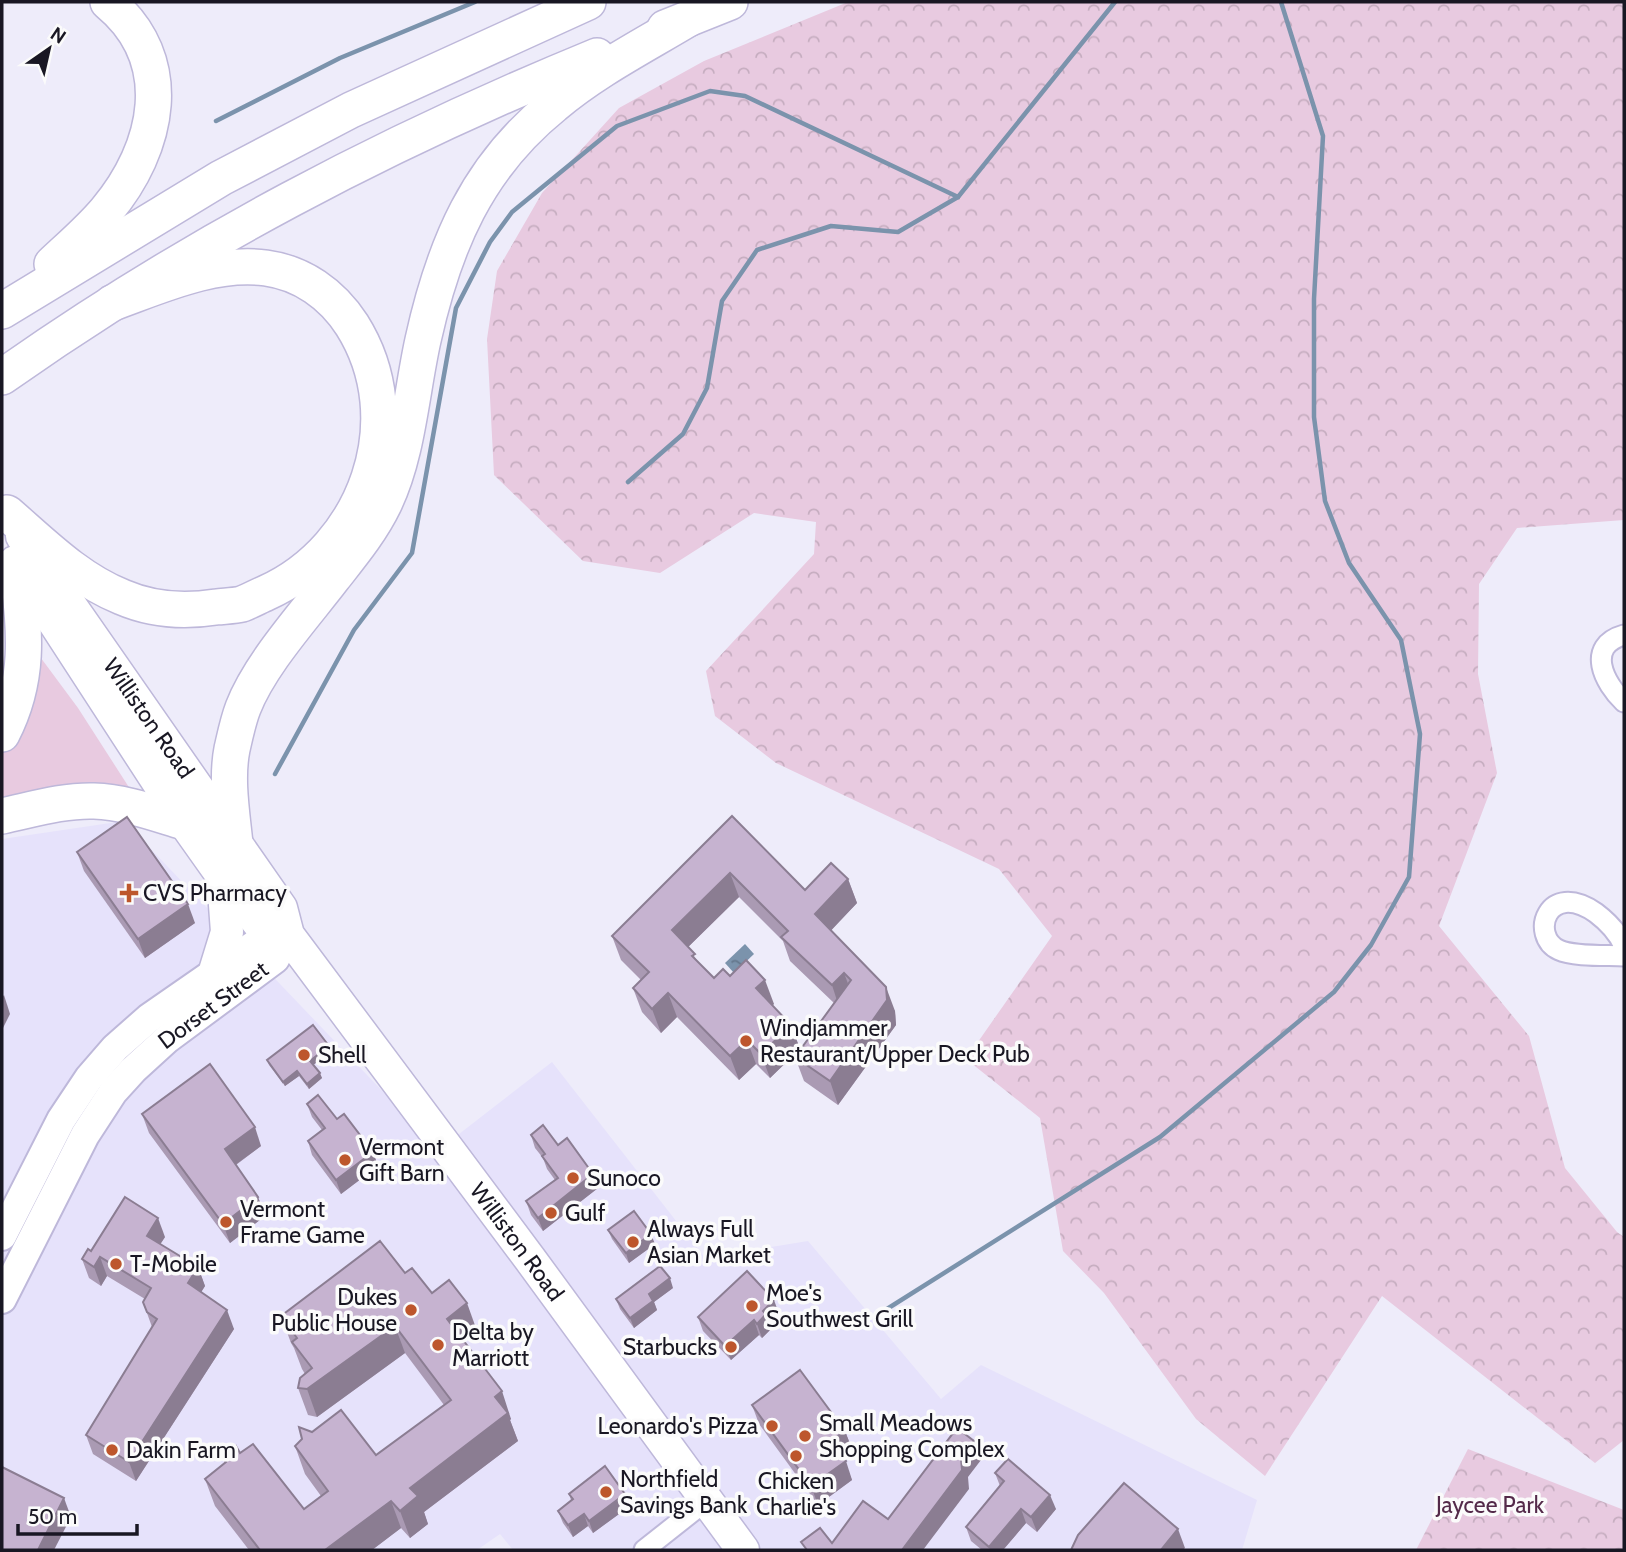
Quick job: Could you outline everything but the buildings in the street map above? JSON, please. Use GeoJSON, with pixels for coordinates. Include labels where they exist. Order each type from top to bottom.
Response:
{"type":"FeatureCollection","features":[{"type":"Feature","properties":{"kind":"highway"},"geometry":{"type":"LineString","coordinates":[[7,307],[106,211],[132,171],[147,137],[154,102],[152,68],[137,33],[124,15],[108,2]]}},
{"type":"Feature","properties":{"kind":"highway"},"geometry":{"type":"LineString","coordinates":[[7,307],[221,178],[339,116],[588,2]]}},
{"type":"Feature","properties":{"kind":"highway"},"geometry":{"type":"LineString","coordinates":[[2,377],[112,303],[211,242],[320,183],[413,136],[730,2]]}},
{"type":"Feature","properties":{"kind":"highway"},"geometry":{"type":"LineString","coordinates":[[235,844],[231,805],[231,752],[243,708],[269,662],[349,557],[385,503],[398,465],[432,304],[447,253],[463,216],[497,163],[540,117],[583,83],[688,19]]}},
{"type":"Feature","properties":{"kind":"highway"},"geometry":{"type":"LineString","coordinates":[[7,531],[102,588],[124,598],[150,606],[198,610],[242,603],[288,583],[330,548],[356,508],[371,476],[379,425],[369,360],[357,333],[340,308],[306,281],[265,268],[249,267],[205,272],[112,303]]}},
{"type":"Feature","properties":{"kind":"highway"},"geometry":{"type":"LineString","coordinates":[[2,734],[22,683],[24,641],[7,531]]}},
{"type":"Feature","properties":{"kind":"highway"},"geometry":{"type":"LineString","coordinates":[[2,816],[65,803],[91,801],[116,803],[184,822]]}},
{"type":"Feature","properties":{"kind":"main road","name":"Williston Road"},"geometry":{"type":"LineString","coordinates":[[7,531],[281,908],[288,936],[530,1259],[743,1550]]}},
{"type":"Feature","properties":{"kind":"main road","name":"Williston Road"},"geometry":{"type":"LineString","coordinates":[[7,531],[184,822],[260,925],[288,936]]}},
{"type":"Feature","properties":{"kind":"main road"},"geometry":{"type":"LineString","coordinates":[[215,971],[227,932],[223,877]]}},
{"type":"Feature","properties":{"kind":"main road","name":"Dorset Street"},"geometry":{"type":"LineString","coordinates":[[2,1236],[75,1097],[99,1066],[131,1033],[215,971],[260,941],[288,936]]}},
{"type":"Feature","properties":{"kind":"main road","name":"Dorset Street"},"geometry":{"type":"LineString","coordinates":[[2,1299],[99,1112],[133,1070],[167,1039],[275,959],[288,936]]}},
{"type":"Feature","properties":{"kind":"main road"},"geometry":{"type":"LineString","coordinates":[[75,1097],[99,1112]]}},
{"type":"Feature","properties":{"kind":"street"},"geometry":{"type":"LineString","coordinates":[[1624,635],[1610,642],[1602,659],[1606,680],[1624,702]]}},
{"type":"Feature","properties":{"kind":"street"},"geometry":{"type":"LineString","coordinates":[[1624,946],[1605,920],[1581,903],[1560,903],[1551,910],[1546,919],[1546,935],[1551,944],[1560,951],[1624,956]]}},
{"type":"Feature","properties":{"kind":"street"},"geometry":{"type":"LineString","coordinates":[[644,1550],[706,1501]]}},
{"type":"Feature","properties":{"kind":"shaded area"},"geometry":{"type":"Polygon","coordinates":[[[124,821],[390,1099],[432,1155],[552,1062],[705,1258],[808,1241],[941,1399],[981,1365],[1257,1500],[1242,1550],[513,1550],[500,1534],[477,1550],[2,1550],[2,839],[124,821]]]}},
{"type":"Feature","properties":{"kind":"green space"},"geometry":{"type":"Polygon","coordinates":[[[848,2],[1624,2],[1624,520],[1517,528],[1479,584],[1478,674],[1497,773],[1439,926],[1529,1036],[1565,1168],[1624,1237],[1624,1440],[1595,1463],[1382,1296],[1265,1476],[1196,1419],[1104,1293],[1063,1251],[1040,1118],[966,1059],[1052,936],[999,869],[776,763],[715,716],[706,671],[814,554],[816,522],[754,513],[660,573],[583,561],[494,475],[487,339],[497,271],[542,193],[619,108],[704,61],[848,2]]]}},
{"type":"Feature","properties":{"kind":"green space"},"geometry":{"type":"Polygon","coordinates":[[[35,650],[78,708],[132,792],[2,804],[2,752],[14,734],[35,650]]]}},
{"type":"Feature","properties":{"kind":"green space","name":"Jaycee Park"},"geometry":{"type":"Polygon","coordinates":[[[1468,1449],[1624,1510],[1624,1550],[1416,1550],[1468,1449]]]}},
{"type":"Feature","properties":{"kind":"water"},"geometry":{"type":"Polygon","coordinates":[[[745,944],[754,954],[734,973],[725,963],[745,944]]]}},
{"type":"Feature","properties":{"kind":"waterway"},"geometry":{"type":"LineString","coordinates":[[216,121],[340,58],[475,2]]}},
{"type":"Feature","properties":{"kind":"waterway"},"geometry":{"type":"LineString","coordinates":[[628,482],[683,434],[707,388],[722,301],[757,250],[831,226],[898,232],[958,197],[1115,2]]}},
{"type":"Feature","properties":{"kind":"waterway"},"geometry":{"type":"LineString","coordinates":[[879,1314],[1160,1137],[1334,992],[1371,945],[1409,877],[1420,734],[1401,640],[1349,563],[1325,501],[1314,417],[1314,299],[1323,136],[1281,2]]}},
{"type":"Feature","properties":{"kind":"waterway"},"geometry":{"type":"LineString","coordinates":[[275,774],[354,630],[412,553],[456,308],[490,242],[512,212],[617,126],[710,91],[745,96],[958,197]]}},
{"type":"Feature","properties":{"kind":"place","name":"CVS Pharmacy"},"geometry":{"type":"Point","coordinates":[129,893]}},
{"type":"Feature","properties":{"kind":"place","name":"Windjammer Restaurant/Upper Deck Pub"},"geometry":{"type":"Point","coordinates":[746,1041]}},
{"type":"Feature","properties":{"kind":"place","name":"Shell"},"geometry":{"type":"Point","coordinates":[304,1055]}},
{"type":"Feature","properties":{"kind":"place","name":"Vermont Gift Barn"},"geometry":{"type":"Point","coordinates":[345,1160]}},
{"type":"Feature","properties":{"kind":"place","name":"Sunoco"},"geometry":{"type":"Point","coordinates":[573,1178]}},
{"type":"Feature","properties":{"kind":"place","name":"Gulf"},"geometry":{"type":"Point","coordinates":[551,1213]}},
{"type":"Feature","properties":{"kind":"place","name":"Vermont Frame Game"},"geometry":{"type":"Point","coordinates":[226,1222]}},
{"type":"Feature","properties":{"kind":"place","name":"Always Full Asian Market"},"geometry":{"type":"Point","coordinates":[633,1242]}},
{"type":"Feature","properties":{"kind":"place","name":"T-Mobile"},"geometry":{"type":"Point","coordinates":[116,1264]}},
{"type":"Feature","properties":{"kind":"place","name":"Moe's Southwest Grill"},"geometry":{"type":"Point","coordinates":[752,1306]}},
{"type":"Feature","properties":{"kind":"place","name":"Dukes Public House"},"geometry":{"type":"Point","coordinates":[411,1310]}},
{"type":"Feature","properties":{"kind":"place","name":"Delta by Marriott"},"geometry":{"type":"Point","coordinates":[438,1345]}},
{"type":"Feature","properties":{"kind":"place","name":"Starbucks"},"geometry":{"type":"Point","coordinates":[731,1347]}},
{"type":"Feature","properties":{"kind":"place","name":"Leonardo's Pizza"},"geometry":{"type":"Point","coordinates":[772,1426]}},
{"type":"Feature","properties":{"kind":"place","name":"Small Meadows Shopping Complex"},"geometry":{"type":"Point","coordinates":[805,1436]}},
{"type":"Feature","properties":{"kind":"place","name":"Dakin Farm"},"geometry":{"type":"Point","coordinates":[112,1450]}},
{"type":"Feature","properties":{"kind":"place","name":"Chicken Charlie's"},"geometry":{"type":"Point","coordinates":[796,1456]}},
{"type":"Feature","properties":{"kind":"place","name":"Northfield Savings Bank"},"geometry":{"type":"Point","coordinates":[606,1492]}}]}
